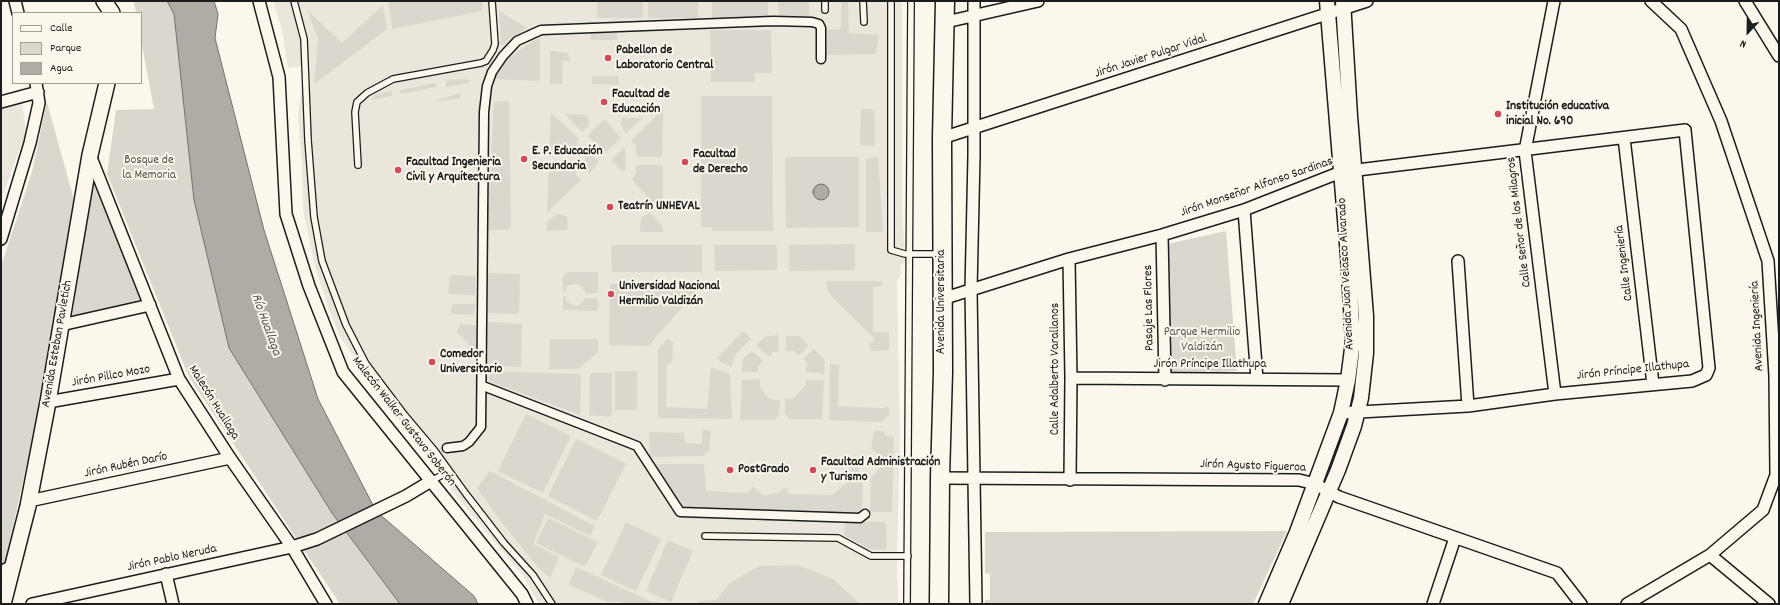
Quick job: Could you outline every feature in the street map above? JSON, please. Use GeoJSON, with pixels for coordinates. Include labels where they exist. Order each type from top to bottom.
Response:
{"type":"FeatureCollection","features":[{"type":"Feature","properties":{"kind":"highway","name":"Avenida Universitaria"},"geometry":{"type":"LineString","coordinates":[[939,604],[943,372],[942,138],[946,22],[945,1]]}},
{"type":"Feature","properties":{"kind":"main road"},"geometry":{"type":"LineString","coordinates":[[104,1],[111,12]]}},
{"type":"Feature","properties":{"kind":"main road","name":"Avenida Esteban Pavletich"},"geometry":{"type":"LineString","coordinates":[[3,604],[7,569],[28,501],[48,402],[90,155],[107,84]]}},
{"type":"Feature","properties":{"kind":"street"},"geometry":{"type":"LineString","coordinates":[[15,1],[18,12]]}},
{"type":"Feature","properties":{"kind":"street","name":"Malecón Walker Gustavo Soberón"},"geometry":{"type":"LineString","coordinates":[[259,1],[279,77],[286,214],[309,286],[343,372],[522,594],[527,604]]}},
{"type":"Feature","properties":{"kind":"street"},"geometry":{"type":"LineString","coordinates":[[974,1],[972,290],[976,604]]}},
{"type":"Feature","properties":{"kind":"street"},"geometry":{"type":"LineString","coordinates":[[946,22],[1038,1]]}},
{"type":"Feature","properties":{"kind":"street","name":"Jirón Javier Pulgar Vidal"},"geometry":{"type":"LineString","coordinates":[[942,138],[1172,65],[1327,7],[1367,1]]}},
{"type":"Feature","properties":{"kind":"street","name":"Calle Señor de los Milagros"},"geometry":{"type":"LineString","coordinates":[[1554,1],[1525,151],[1555,394]]}},
{"type":"Feature","properties":{"kind":"street","name":"Avenida Ingeniería"},"geometry":{"type":"LineString","coordinates":[[1627,604],[1710,555],[1763,510],[1776,475],[1775,376],[1768,261],[1721,121],[1681,29],[1651,1]]}},
{"type":"Feature","properties":{"kind":"street"},"geometry":{"type":"LineString","coordinates":[[1745,1],[1779,56]]}},
{"type":"Feature","properties":{"kind":"street","name":"Avenida Juan Velasco Alvarado"},"geometry":{"type":"LineString","coordinates":[[1266,604],[1315,484],[1341,413],[1348,380],[1353,341],[1343,5]]}},
{"type":"Feature","properties":{"kind":"street","name":"Avenida Juan Velasco Alvarado"},"geometry":{"type":"LineString","coordinates":[[1281,604],[1354,426],[1361,398],[1366,353],[1366,316],[1327,7]]}},
{"type":"Feature","properties":{"kind":"street"},"geometry":{"type":"LineString","coordinates":[[447,448],[463,446],[469,442],[481,427],[483,386],[484,112],[487,86],[492,72],[516,41],[541,30],[773,21],[812,22],[819,24],[821,28],[821,59]]}},
{"type":"Feature","properties":{"kind":"street"},"geometry":{"type":"LineString","coordinates":[[1,102],[37,87],[39,103],[30,143],[1,239]]}},
{"type":"Feature","properties":{"kind":"street","name":"Jirón Monseñor Alfonso Sardinas"},"geometry":{"type":"LineString","coordinates":[[942,299],[1069,259],[1162,235],[1244,210],[1348,172],[1685,130]]}},
{"type":"Feature","properties":{"kind":"street","name":"Jirón Príncipe Illathupa"},"geometry":{"type":"LineString","coordinates":[[1341,413],[1468,406],[1555,394],[1692,381],[1706,375],[1709,368],[1685,130]]}},
{"type":"Feature","properties":{"kind":"street","name":"Calle Ingeniería"},"geometry":{"type":"LineString","coordinates":[[1624,138],[1653,384]]}},
{"type":"Feature","properties":{"kind":"street","name":"Malecón Huallaga"},"geometry":{"type":"LineString","coordinates":[[90,155],[180,379],[230,458],[292,547],[326,604]]}},
{"type":"Feature","properties":{"kind":"street"},"geometry":{"type":"LineString","coordinates":[[1244,210],[1258,379]]}},
{"type":"Feature","properties":{"kind":"street","name":"Pasaje Las Flores"},"geometry":{"type":"LineString","coordinates":[[1162,235],[1165,380]]}},
{"type":"Feature","properties":{"kind":"street","name":"Calle Adalberto Varallanos"},"geometry":{"type":"LineString","coordinates":[[1069,259],[1071,378],[1070,480]]}},
{"type":"Feature","properties":{"kind":"street"},"geometry":{"type":"LineString","coordinates":[[1458,261],[1468,406]]}},
{"type":"Feature","properties":{"kind":"street"},"geometry":{"type":"LineString","coordinates":[[61,325],[150,305]]}},
{"type":"Feature","properties":{"kind":"street","name":"Jirón Príncipe Illathupa"},"geometry":{"type":"LineString","coordinates":[[1071,378],[1165,380],[1348,380]]}},
{"type":"Feature","properties":{"kind":"street","name":"Jirón Pillco Mozo"},"geometry":{"type":"LineString","coordinates":[[48,402],[180,379]]}},
{"type":"Feature","properties":{"kind":"street"},"geometry":{"type":"LineString","coordinates":[[483,386],[637,446],[680,512],[860,518],[865,514]]}},
{"type":"Feature","properties":{"kind":"street","name":"Jirón Rubén Darío"},"geometry":{"type":"LineString","coordinates":[[28,501],[230,458]]}},
{"type":"Feature","properties":{"kind":"street","name":"Jirón Agusto Figueroa"},"geometry":{"type":"LineString","coordinates":[[940,478],[1070,480],[1299,480],[1315,484],[1339,498],[1556,573],[1581,604]]}},
{"type":"Feature","properties":{"kind":"street","name":"Jirón Pablo Neruda"},"geometry":{"type":"LineString","coordinates":[[32,604],[292,547],[317,539],[406,496],[431,481]]}},
{"type":"Feature","properties":{"kind":"street"},"geometry":{"type":"LineString","coordinates":[[1432,604],[1455,538]]}},
{"type":"Feature","properties":{"kind":"street"},"geometry":{"type":"LineString","coordinates":[[1710,555],[1769,604]]}},
{"type":"Feature","properties":{"kind":"street"},"geometry":{"type":"LineString","coordinates":[[166,574],[173,604]]}},
{"type":"Feature","properties":{"kind":"lane"},"geometry":{"type":"LineString","coordinates":[[294,1],[304,39],[308,140],[314,217],[322,261],[346,325],[366,364],[403,414],[435,451],[504,543],[533,575],[552,604]]}},
{"type":"Feature","properties":{"kind":"lane"},"geometry":{"type":"LineString","coordinates":[[358,165],[355,112],[357,102],[367,93],[393,79],[481,63],[486,60],[490,56],[495,44],[492,1]]}},
{"type":"Feature","properties":{"kind":"lane"},"geometry":{"type":"LineString","coordinates":[[825,1],[825,10]]}},
{"type":"Feature","properties":{"kind":"lane"},"geometry":{"type":"LineString","coordinates":[[863,1],[864,22]]}},
{"type":"Feature","properties":{"kind":"lane"},"geometry":{"type":"LineString","coordinates":[[891,1],[892,250],[910,254],[942,254]]}},
{"type":"Feature","properties":{"kind":"lane"},"geometry":{"type":"LineString","coordinates":[[907,604],[911,1]]}},
{"type":"Feature","properties":{"kind":"lane"},"geometry":{"type":"LineString","coordinates":[[431,481],[444,474]]}},
{"type":"Feature","properties":{"kind":"lane"},"geometry":{"type":"LineString","coordinates":[[705,536],[838,538],[871,556],[908,556]]}},
{"type":"Feature","properties":{"kind":"shaded area","name":"Universidad Nacional Hermilio Valdizán"},"geometry":{"type":"Polygon","coordinates":[[[273,1],[902,1],[902,208],[905,261],[900,266],[901,275],[897,280],[900,435],[897,556],[898,604],[539,604],[523,576],[448,486],[451,480],[440,469],[436,469],[397,418],[340,337],[328,307],[315,267],[303,210],[302,164],[298,117],[304,66],[288,68],[282,30],[273,1]]]}},
{"type":"Feature","properties":{"kind":"shaded area"},"geometry":{"type":"Polygon","coordinates":[[[22,103],[26,132],[1,200],[1,109],[22,103]]]}},
{"type":"Feature","properties":{"kind":"green space","name":"Bosque de la Memoria"},"geometry":{"type":"Polygon","coordinates":[[[134,1],[167,1],[174,14],[332,513],[400,604],[340,604],[189,377],[107,174],[116,110],[154,109],[142,45],[142,12],[136,12],[134,1]]]}},
{"type":"Feature","properties":{"kind":"green space"},"geometry":{"type":"Polygon","coordinates":[[[388,1],[482,1],[482,11],[392,29],[388,1]]]}},
{"type":"Feature","properties":{"kind":"green space"},"geometry":{"type":"Polygon","coordinates":[[[597,1],[643,1],[643,18],[597,18],[597,1]]]}},
{"type":"Feature","properties":{"kind":"green space"},"geometry":{"type":"Polygon","coordinates":[[[648,1],[698,1],[698,18],[648,18],[648,1]]]}},
{"type":"Feature","properties":{"kind":"green space"},"geometry":{"type":"Polygon","coordinates":[[[712,1],[768,1],[768,17],[712,20],[712,1]]]}},
{"type":"Feature","properties":{"kind":"green space"},"geometry":{"type":"Polygon","coordinates":[[[778,1],[809,1],[809,17],[779,17],[778,1]]]}},
{"type":"Feature","properties":{"kind":"green space"},"geometry":{"type":"Polygon","coordinates":[[[841,1],[848,1],[849,33],[879,35],[876,54],[826,55],[827,30],[841,29],[841,1]]]}},
{"type":"Feature","properties":{"kind":"green space"},"geometry":{"type":"Polygon","coordinates":[[[383,5],[387,29],[314,84],[318,39],[308,11],[342,43],[383,5]]]}},
{"type":"Feature","properties":{"kind":"green space"},"geometry":{"type":"Polygon","coordinates":[[[499,11],[527,28],[507,40],[504,45],[499,44],[501,38],[499,11]]]}},
{"type":"Feature","properties":{"kind":"green space"},"geometry":{"type":"Polygon","coordinates":[[[710,30],[771,30],[772,73],[755,73],[755,82],[711,82],[710,30]]]}},
{"type":"Feature","properties":{"kind":"green space"},"geometry":{"type":"Polygon","coordinates":[[[590,32],[617,33],[617,40],[591,40],[590,32]]]}},
{"type":"Feature","properties":{"kind":"green space"},"geometry":{"type":"Polygon","coordinates":[[[540,37],[540,81],[493,79],[501,64],[522,48],[540,37]]]}},
{"type":"Feature","properties":{"kind":"green space"},"geometry":{"type":"Polygon","coordinates":[[[550,51],[568,53],[570,61],[563,61],[562,84],[550,84],[550,51]]]}},
{"type":"Feature","properties":{"kind":"green space"},"geometry":{"type":"Polygon","coordinates":[[[592,76],[618,76],[619,85],[592,84],[592,76]]]}},
{"type":"Feature","properties":{"kind":"green space"},"geometry":{"type":"Polygon","coordinates":[[[468,79],[469,83],[446,87],[446,80],[468,79]]]}},
{"type":"Feature","properties":{"kind":"green space"},"geometry":{"type":"Polygon","coordinates":[[[436,83],[436,87],[401,94],[400,90],[436,83]]]}},
{"type":"Feature","properties":{"kind":"green space"},"geometry":{"type":"Polygon","coordinates":[[[391,91],[392,96],[370,100],[375,95],[391,91]]]}},
{"type":"Feature","properties":{"kind":"green space"},"geometry":{"type":"Polygon","coordinates":[[[460,93],[460,98],[432,102],[460,93]]]}},
{"type":"Feature","properties":{"kind":"green space"},"geometry":{"type":"Polygon","coordinates":[[[701,96],[772,96],[773,231],[712,231],[712,227],[701,227],[701,96]]]}},
{"type":"Feature","properties":{"kind":"green space"},"geometry":{"type":"Polygon","coordinates":[[[509,101],[511,229],[487,231],[494,102],[509,101]]]}},
{"type":"Feature","properties":{"kind":"green space"},"geometry":{"type":"Polygon","coordinates":[[[47,102],[74,200],[37,418],[1,574],[1,266],[32,172],[47,102]]]}},
{"type":"Feature","properties":{"kind":"green space"},"geometry":{"type":"Polygon","coordinates":[[[663,109],[662,157],[637,157],[636,146],[631,141],[663,109]]]}},
{"type":"Feature","properties":{"kind":"green space"},"geometry":{"type":"Polygon","coordinates":[[[861,109],[871,109],[875,113],[875,146],[860,145],[861,109]]]}},
{"type":"Feature","properties":{"kind":"green space"},"geometry":{"type":"Polygon","coordinates":[[[551,113],[579,139],[577,142],[577,155],[549,155],[551,113]]]}},
{"type":"Feature","properties":{"kind":"green space"},"geometry":{"type":"Polygon","coordinates":[[[565,114],[588,115],[589,126],[582,132],[565,114]]]}},
{"type":"Feature","properties":{"kind":"green space"},"geometry":{"type":"Polygon","coordinates":[[[622,118],[642,118],[626,133],[621,125],[622,118]]]}},
{"type":"Feature","properties":{"kind":"green space"},"geometry":{"type":"Polygon","coordinates":[[[605,119],[621,138],[604,154],[588,135],[605,119]]]}},
{"type":"Feature","properties":{"kind":"green space"},"geometry":{"type":"Polygon","coordinates":[[[586,145],[599,162],[590,173],[584,169],[586,145]]]}},
{"type":"Feature","properties":{"kind":"green space"},"geometry":{"type":"Polygon","coordinates":[[[625,147],[626,170],[622,171],[611,160],[625,147]]]}},
{"type":"Feature","properties":{"kind":"green space"},"geometry":{"type":"Polygon","coordinates":[[[785,157],[859,157],[859,227],[786,228],[785,157]]]}},
{"type":"Feature","properties":{"kind":"green space"},"geometry":{"type":"Polygon","coordinates":[[[878,157],[883,232],[866,232],[866,159],[878,157]]]}},
{"type":"Feature","properties":{"kind":"green space"},"geometry":{"type":"Polygon","coordinates":[[[549,165],[576,166],[576,175],[581,180],[547,212],[549,165]]]}},
{"type":"Feature","properties":{"kind":"green space"},"geometry":{"type":"Polygon","coordinates":[[[636,165],[663,165],[663,215],[632,179],[636,174],[636,165]]]}},
{"type":"Feature","properties":{"kind":"green space"},"geometry":{"type":"Polygon","coordinates":[[[92,173],[144,303],[72,317],[92,173]]]}},
{"type":"Feature","properties":{"kind":"green space"},"geometry":{"type":"Polygon","coordinates":[[[650,213],[663,227],[663,232],[640,232],[641,217],[650,213]]]}},
{"type":"Feature","properties":{"kind":"green space"},"geometry":{"type":"Polygon","coordinates":[[[557,214],[567,216],[568,230],[547,231],[547,222],[557,214]]]}},
{"type":"Feature","properties":{"kind":"green space","name":"Parque Hermilio Valdizán"},"geometry":{"type":"Polygon","coordinates":[[[1226,231],[1237,371],[1171,375],[1167,244],[1226,231]]]}},
{"type":"Feature","properties":{"kind":"green space"},"geometry":{"type":"Polygon","coordinates":[[[855,244],[855,270],[789,271],[789,245],[855,244]]]}},
{"type":"Feature","properties":{"kind":"green space"},"geometry":{"type":"Polygon","coordinates":[[[611,245],[702,245],[702,272],[612,272],[611,245]]]}},
{"type":"Feature","properties":{"kind":"green space"},"geometry":{"type":"Polygon","coordinates":[[[714,245],[777,245],[777,270],[715,271],[714,245]]]}},
{"type":"Feature","properties":{"kind":"green space"},"geometry":{"type":"Polygon","coordinates":[[[567,272],[598,272],[598,293],[587,294],[578,284],[568,285],[565,292],[563,292],[563,276],[567,272]]]}},
{"type":"Feature","properties":{"kind":"green space"},"geometry":{"type":"Polygon","coordinates":[[[488,273],[520,274],[519,314],[487,313],[488,273]]]}},
{"type":"Feature","properties":{"kind":"green space"},"geometry":{"type":"Polygon","coordinates":[[[450,275],[476,276],[475,295],[448,294],[450,275]]]}},
{"type":"Feature","properties":{"kind":"green space"},"geometry":{"type":"Polygon","coordinates":[[[827,281],[882,281],[882,286],[873,287],[873,332],[889,332],[889,350],[871,351],[869,345],[875,339],[831,296],[827,290],[827,281]]]}},
{"type":"Feature","properties":{"kind":"green space"},"geometry":{"type":"Polygon","coordinates":[[[610,284],[703,284],[648,346],[609,345],[610,284]]]}},
{"type":"Feature","properties":{"kind":"green space"},"geometry":{"type":"Polygon","coordinates":[[[563,296],[566,296],[567,302],[576,306],[582,303],[585,298],[598,298],[598,311],[563,310],[563,296]]]}},
{"type":"Feature","properties":{"kind":"green space"},"geometry":{"type":"Polygon","coordinates":[[[453,304],[475,304],[474,315],[453,314],[450,311],[453,304]]]}},
{"type":"Feature","properties":{"kind":"green space"},"geometry":{"type":"Polygon","coordinates":[[[487,322],[522,324],[521,367],[486,365],[487,322]]]}},
{"type":"Feature","properties":{"kind":"green space"},"geometry":{"type":"Polygon","coordinates":[[[460,324],[477,325],[477,349],[472,354],[469,344],[457,332],[460,324]]]}},
{"type":"Feature","properties":{"kind":"green space"},"geometry":{"type":"Polygon","coordinates":[[[743,331],[751,339],[735,355],[731,367],[726,363],[723,364],[717,358],[743,331]]]}},
{"type":"Feature","properties":{"kind":"green space"},"geometry":{"type":"Polygon","coordinates":[[[778,335],[779,352],[773,352],[769,357],[756,345],[766,336],[778,335]]]}},
{"type":"Feature","properties":{"kind":"green space"},"geometry":{"type":"Polygon","coordinates":[[[786,336],[800,336],[808,346],[799,355],[794,351],[786,351],[786,336]]]}},
{"type":"Feature","properties":{"kind":"green space"},"geometry":{"type":"Polygon","coordinates":[[[668,338],[673,343],[672,362],[667,364],[666,407],[707,409],[711,367],[730,374],[732,419],[658,418],[658,349],[668,338]]]}},
{"type":"Feature","properties":{"kind":"green space"},"geometry":{"type":"Polygon","coordinates":[[[550,339],[598,339],[598,352],[578,369],[549,369],[550,339]]]}},
{"type":"Feature","properties":{"kind":"green space"},"geometry":{"type":"Polygon","coordinates":[[[814,349],[825,360],[824,374],[806,372],[807,363],[803,359],[814,349]]]}},
{"type":"Feature","properties":{"kind":"green space"},"geometry":{"type":"Polygon","coordinates":[[[752,351],[763,361],[758,366],[758,372],[742,372],[743,359],[752,351]]]}},
{"type":"Feature","properties":{"kind":"green space"},"geometry":{"type":"Polygon","coordinates":[[[830,364],[839,365],[838,406],[889,407],[889,415],[881,422],[829,420],[830,364]]]}},
{"type":"Feature","properties":{"kind":"green space"},"geometry":{"type":"Polygon","coordinates":[[[489,371],[581,374],[580,415],[489,381],[489,371]]]}},
{"type":"Feature","properties":{"kind":"green space"},"geometry":{"type":"Polygon","coordinates":[[[615,371],[637,371],[637,410],[615,410],[615,371]]]}},
{"type":"Feature","properties":{"kind":"green space"},"geometry":{"type":"Polygon","coordinates":[[[590,373],[612,373],[612,417],[589,415],[590,373]]]}},
{"type":"Feature","properties":{"kind":"green space"},"geometry":{"type":"Polygon","coordinates":[[[760,379],[760,388],[769,399],[780,400],[779,415],[775,420],[740,420],[742,380],[760,379]]]}},
{"type":"Feature","properties":{"kind":"green space"},"geometry":{"type":"Polygon","coordinates":[[[806,380],[824,380],[822,419],[789,419],[785,413],[785,399],[793,399],[806,385],[806,380]]]}},
{"type":"Feature","properties":{"kind":"green space"},"geometry":{"type":"Polygon","coordinates":[[[526,414],[571,436],[543,493],[498,471],[526,414]]]}},
{"type":"Feature","properties":{"kind":"green space"},"geometry":{"type":"Polygon","coordinates":[[[702,430],[711,430],[709,451],[703,456],[650,457],[649,432],[684,433],[685,443],[702,444],[702,430]]]}},
{"type":"Feature","properties":{"kind":"green space"},"geometry":{"type":"Polygon","coordinates":[[[874,431],[883,431],[886,436],[894,437],[892,512],[870,512],[871,477],[880,468],[881,457],[871,448],[874,431]]]}},
{"type":"Feature","properties":{"kind":"green space"},"geometry":{"type":"Polygon","coordinates":[[[576,439],[626,464],[597,521],[548,496],[576,439]]]}},
{"type":"Feature","properties":{"kind":"green space"},"geometry":{"type":"Polygon","coordinates":[[[652,464],[704,464],[706,491],[749,493],[753,486],[763,495],[777,493],[787,487],[789,494],[832,495],[849,481],[850,467],[858,467],[859,471],[863,474],[862,508],[857,513],[682,509],[652,464]]]}},
{"type":"Feature","properties":{"kind":"green space"},"geometry":{"type":"Polygon","coordinates":[[[490,471],[595,526],[590,536],[545,514],[533,544],[559,557],[550,578],[539,568],[502,523],[477,488],[490,471]]]}},
{"type":"Feature","properties":{"kind":"green space"},"geometry":{"type":"Polygon","coordinates":[[[548,518],[598,542],[585,567],[536,543],[548,518]]]}},
{"type":"Feature","properties":{"kind":"green space"},"geometry":{"type":"Polygon","coordinates":[[[845,521],[886,522],[887,550],[869,549],[844,535],[845,521]]]}},
{"type":"Feature","properties":{"kind":"green space"},"geometry":{"type":"Polygon","coordinates":[[[626,522],[661,539],[636,591],[601,575],[626,522]]]}},
{"type":"Feature","properties":{"kind":"green space"},"geometry":{"type":"Polygon","coordinates":[[[1287,531],[1253,604],[985,604],[985,600],[990,600],[990,574],[985,573],[985,532],[1287,531]]]}},
{"type":"Feature","properties":{"kind":"green space"},"geometry":{"type":"Polygon","coordinates":[[[668,540],[693,551],[671,602],[646,591],[668,540]]]}},
{"type":"Feature","properties":{"kind":"green space"},"geometry":{"type":"Polygon","coordinates":[[[798,565],[833,579],[860,604],[699,604],[699,601],[716,600],[730,583],[759,566],[798,565]]]}},
{"type":"Feature","properties":{"kind":"green space"},"geometry":{"type":"Polygon","coordinates":[[[576,567],[652,602],[659,602],[659,604],[621,604],[621,602],[608,602],[569,585],[576,567]]]}},
{"type":"Feature","properties":{"kind":"water","name":"Río Huallaga"},"geometry":{"type":"Polygon","coordinates":[[[167,1],[214,1],[218,14],[215,38],[264,230],[318,399],[376,511],[474,596],[478,604],[400,604],[332,513],[229,348],[194,200],[174,14],[167,1]]]}},
{"type":"Feature","properties":{"kind":"water"},"geometry":{"type":"Polygon","coordinates":[[[821,184],[827,186],[829,192],[827,198],[821,200],[815,198],[813,192],[815,186],[821,184]]]}},
{"type":"Feature","properties":{"kind":"place","name":"Pabellon de Laboratorio Central"},"geometry":{"type":"Point","coordinates":[608,58]}},
{"type":"Feature","properties":{"kind":"place","name":"Facultad de Educación"},"geometry":{"type":"Point","coordinates":[604,102]}},
{"type":"Feature","properties":{"kind":"place","name":"Institución educativa inicial No. 690"},"geometry":{"type":"Point","coordinates":[1498,114]}},
{"type":"Feature","properties":{"kind":"place","name":"E. P. Educación Secundaria"},"geometry":{"type":"Point","coordinates":[524,159]}},
{"type":"Feature","properties":{"kind":"place","name":"Facultad de Derecho"},"geometry":{"type":"Point","coordinates":[685,162]}},
{"type":"Feature","properties":{"kind":"place","name":"Facultad Ingenieria Civil y Arquitectura"},"geometry":{"type":"Point","coordinates":[398,170]}},
{"type":"Feature","properties":{"kind":"place","name":"Teatrín UNHEVAL"},"geometry":{"type":"Point","coordinates":[610,207]}},
{"type":"Feature","properties":{"kind":"place","name":"Universidad Nacional Hermilio Valdizán"},"geometry":{"type":"Point","coordinates":[611,294]}},
{"type":"Feature","properties":{"kind":"place","name":"Comedor Universitario"},"geometry":{"type":"Point","coordinates":[432,362]}},
{"type":"Feature","properties":{"kind":"place","name":"PostGrado"},"geometry":{"type":"Point","coordinates":[730,470]}},
{"type":"Feature","properties":{"kind":"place","name":"Facultad Administración y Turismo"},"geometry":{"type":"Point","coordinates":[813,470]}}]}
